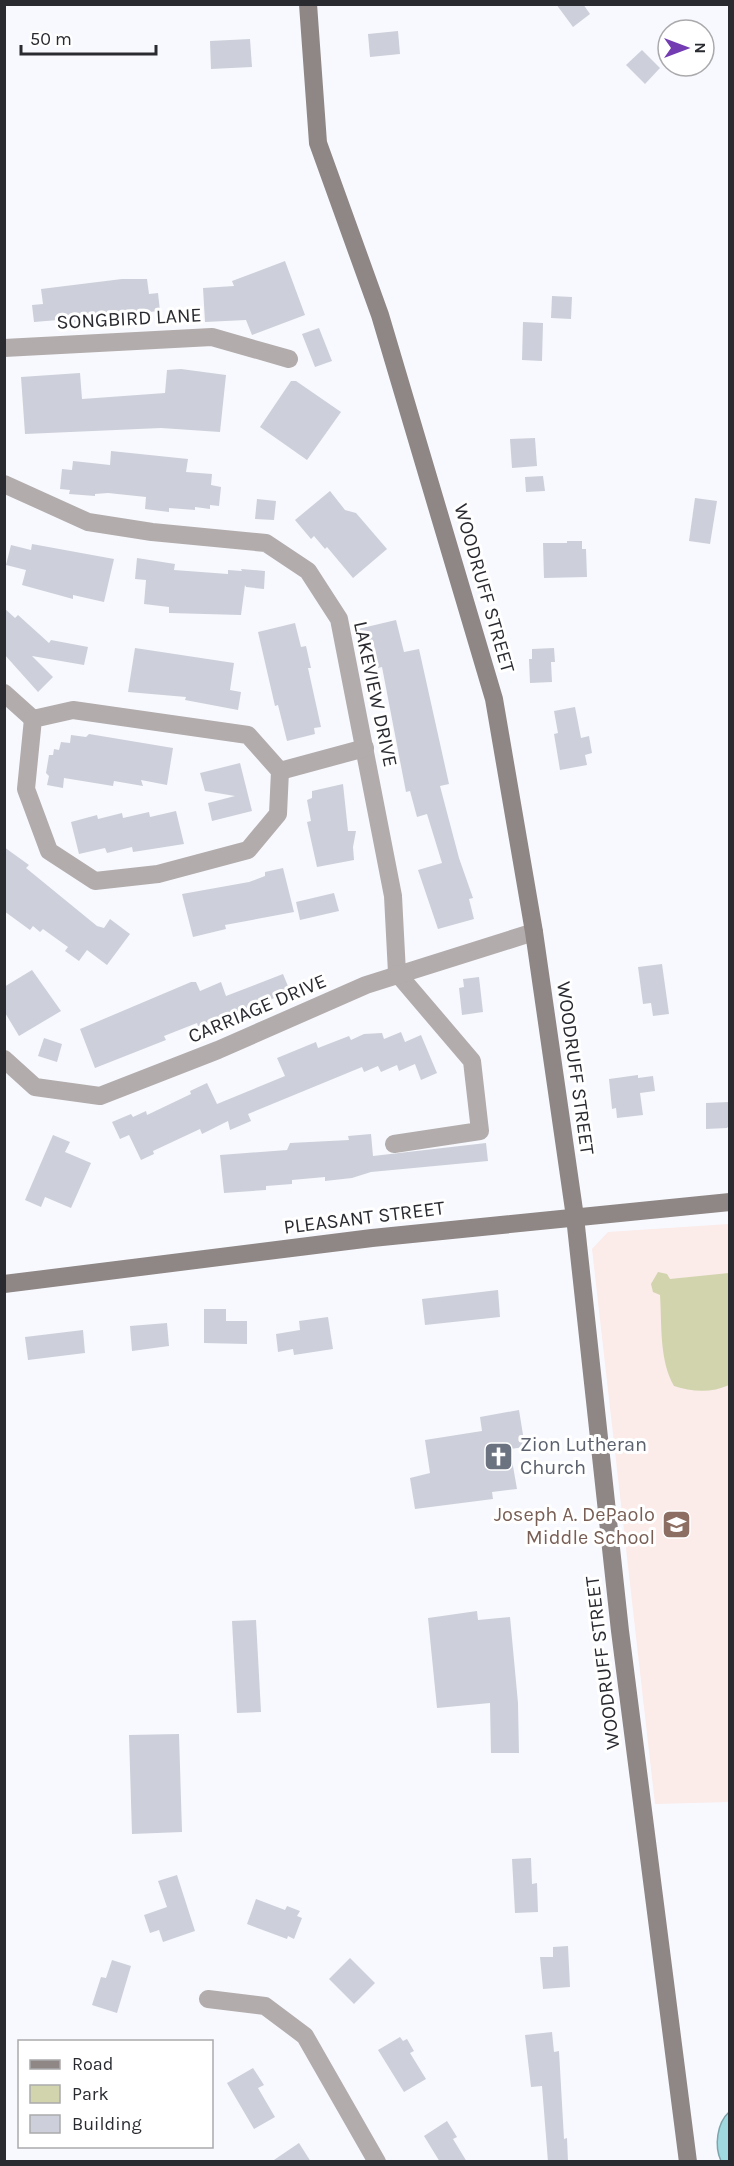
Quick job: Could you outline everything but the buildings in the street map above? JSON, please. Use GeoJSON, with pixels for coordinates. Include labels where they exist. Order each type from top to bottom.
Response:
{"type":"FeatureCollection","features":[{"type":"Feature","properties":{"kind":"street","name":"WOODRUFF STREET"},"geometry":{"type":"LineString","coordinates":[[308,4],[318,143],[380,315],[494,699],[534,932],[575,1217],[620,1631],[688,2162]]}},
{"type":"Feature","properties":{"kind":"street","name":"SONGBIRD LANE"},"geometry":{"type":"LineString","coordinates":[[4,348],[212,337],[289,359]]}},
{"type":"Feature","properties":{"kind":"street","name":"LAKEVIEW DRIVE"},"geometry":{"type":"LineString","coordinates":[[4,484],[88,522],[152,532],[266,543],[308,571],[339,619],[393,896],[398,973]]}},
{"type":"Feature","properties":{"kind":"street"},"geometry":{"type":"LineString","coordinates":[[4,693],[33,719]]}},
{"type":"Feature","properties":{"kind":"street"},"geometry":{"type":"LineString","coordinates":[[74,710],[248,735],[280,771],[278,814],[248,850],[158,874],[95,881],[49,851],[26,789],[33,719],[74,710]]}},
{"type":"Feature","properties":{"kind":"street"},"geometry":{"type":"LineString","coordinates":[[280,771],[365,748]]}},
{"type":"Feature","properties":{"kind":"street","name":"CARRIAGE DRIVE"},"geometry":{"type":"LineString","coordinates":[[4,1059],[35,1087],[100,1096],[218,1050],[398,973],[534,932]]}},
{"type":"Feature","properties":{"kind":"street"},"geometry":{"type":"LineString","coordinates":[[394,1144],[480,1131],[472,1061],[398,973]]}},
{"type":"Feature","properties":{"kind":"street","name":"PLEASANT STREET"},"geometry":{"type":"LineString","coordinates":[[4,1284],[372,1238],[729,1202]]}},
{"type":"Feature","properties":{"kind":"street"},"geometry":{"type":"LineString","coordinates":[[208,1999],[265,2006],[305,2036],[377,2162]]}},
{"type":"Feature","properties":{"kind":"shaded area","name":"Joseph A. DePaolo Middle School"},"geometry":{"type":"Polygon","coordinates":[[[729,1224],[729,1802],[655,1804],[592,1249],[608,1232],[729,1224]]]}},
{"type":"Feature","properties":{"kind":"green space"},"geometry":{"type":"Polygon","coordinates":[[[658,1272],[667,1274],[670,1279],[729,1273],[729,1385],[702,1391],[674,1386],[669,1376],[664,1353],[660,1295],[653,1292],[651,1284],[658,1272]]]}},
{"type":"Feature","properties":{"kind":"water"},"geometry":{"type":"Polygon","coordinates":[[[729,2112],[729,2161],[721,2161],[717,2142],[719,2128],[729,2112]]]}},
{"type":"Feature","properties":{"kind":"place","name":"Zion Lutheran Church"},"geometry":{"type":"Point","coordinates":[499,1456]}},
{"type":"Feature","properties":{"kind":"place","name":"Joseph A. DePaolo Middle School"},"geometry":{"type":"Point","coordinates":[676,1525]}}]}
